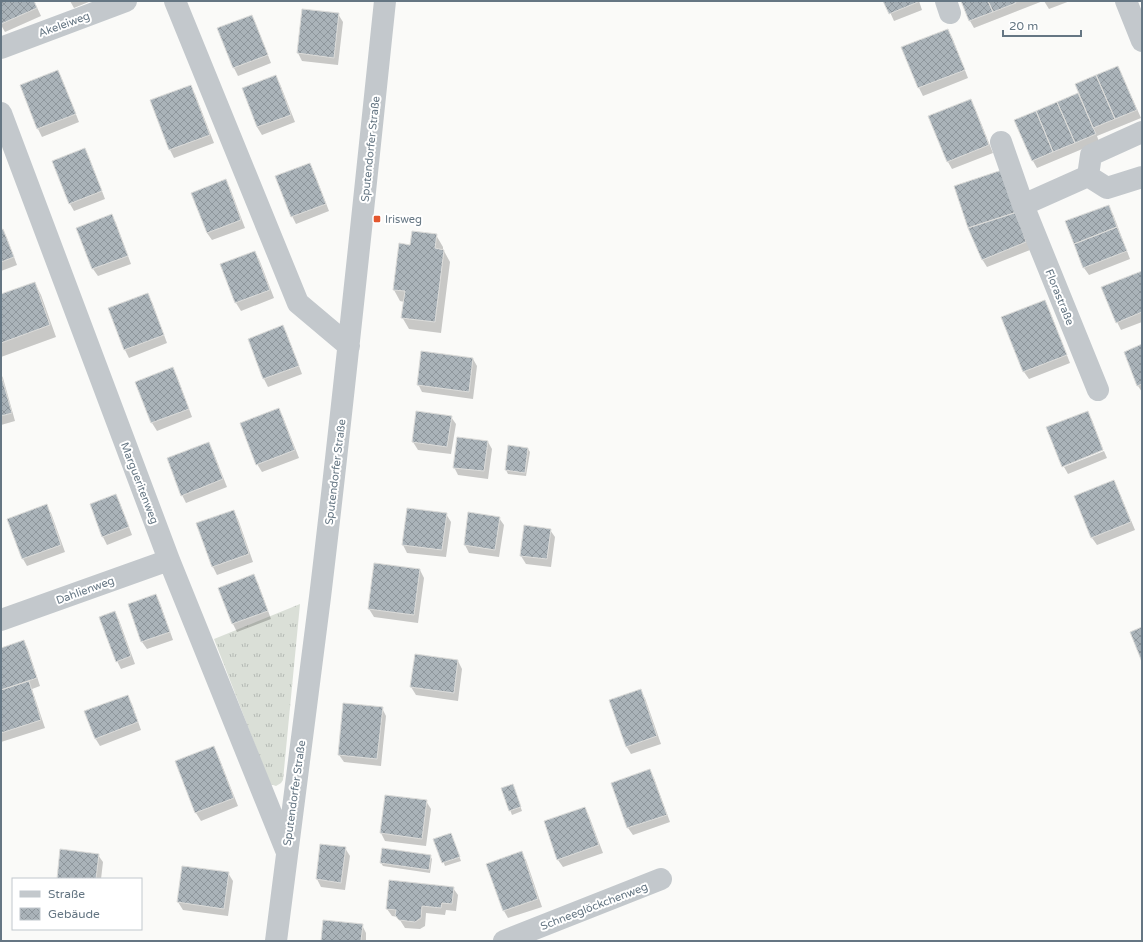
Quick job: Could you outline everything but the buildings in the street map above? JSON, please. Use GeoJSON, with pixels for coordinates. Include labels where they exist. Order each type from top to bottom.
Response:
{"type":"FeatureCollection","features":[{"type":"Feature","properties":{"kind":"street","name":"Akeleiweg"},"geometry":{"type":"LineString","coordinates":[[1,48],[126,1]]}},
{"type":"Feature","properties":{"kind":"street"},"geometry":{"type":"LineString","coordinates":[[175,1],[298,303],[349,346]]}},
{"type":"Feature","properties":{"kind":"street","name":"Sputendorfer Straße"},"geometry":{"type":"LineString","coordinates":[[276,941],[320,598],[349,346],[385,1]]}},
{"type":"Feature","properties":{"kind":"street"},"geometry":{"type":"LineString","coordinates":[[1126,1],[1142,41]]}},
{"type":"Feature","properties":{"kind":"street","name":"Margueritenweg"},"geometry":{"type":"LineString","coordinates":[[1,112],[169,560],[287,851]]}},
{"type":"Feature","properties":{"kind":"street"},"geometry":{"type":"LineString","coordinates":[[1088,176],[1091,155],[1142,132]]}},
{"type":"Feature","properties":{"kind":"street","name":"Florastraße"},"geometry":{"type":"LineString","coordinates":[[1001,142],[1023,205],[1098,390]]}},
{"type":"Feature","properties":{"kind":"street"},"geometry":{"type":"LineString","coordinates":[[1088,176],[1107,188],[1142,177]]}},
{"type":"Feature","properties":{"kind":"street"},"geometry":{"type":"LineString","coordinates":[[1023,205],[1088,176]]}},
{"type":"Feature","properties":{"kind":"street","name":"Dahlienweg"},"geometry":{"type":"LineString","coordinates":[[1,620],[169,560]]}},
{"type":"Feature","properties":{"kind":"street","name":"Schneeglöckchenweg"},"geometry":{"type":"LineString","coordinates":[[504,941],[661,879]]}},
{"type":"Feature","properties":{"kind":"green space"},"geometry":{"type":"Polygon","coordinates":[[[300,604],[283,780],[276,786],[270,784],[214,639],[300,604]]]}},
{"type":"Feature","properties":{"kind":"place","name":"Irisweg"},"geometry":{"type":"Point","coordinates":[377,219]}}]}
